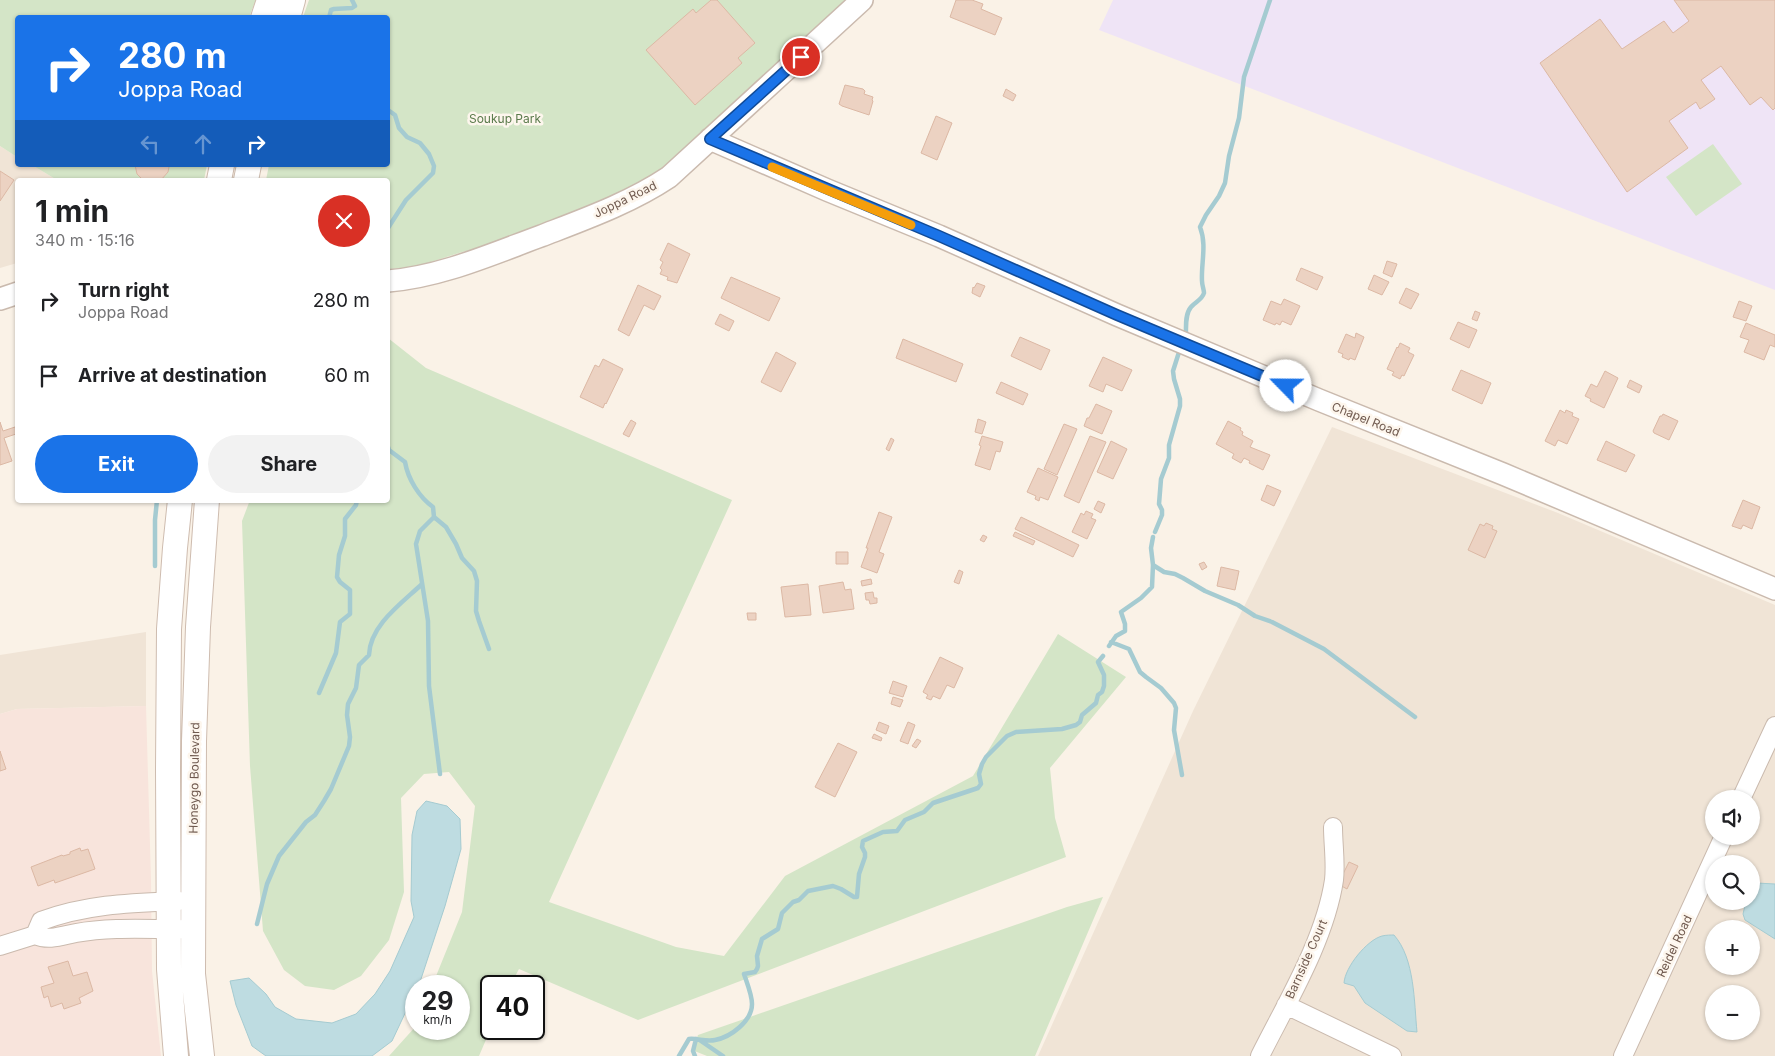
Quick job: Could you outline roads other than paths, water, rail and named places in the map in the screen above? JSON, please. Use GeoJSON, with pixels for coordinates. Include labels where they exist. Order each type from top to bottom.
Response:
{"type":"FeatureCollection","features":[{"type":"Feature","properties":{"kind":"main road"},"geometry":{"type":"LineString","coordinates":[[264,15],[269,0]]}},
{"type":"Feature","properties":{"kind":"main road"},"geometry":{"type":"LineString","coordinates":[[289,15],[293,0]]}},
{"type":"Feature","properties":{"kind":"main road","name":"Honeygo Boulevard"},"geometry":{"type":"LineString","coordinates":[[176,1056],[169,969],[168,770],[170,629],[180,503]]}},
{"type":"Feature","properties":{"kind":"main road","name":"Honeygo Boulevard"},"geometry":{"type":"LineString","coordinates":[[202,1056],[193,974],[194,732],[198,627],[208,503]]}},
{"type":"Feature","properties":{"kind":"street","name":"Joppa Road"},"geometry":{"type":"LineString","coordinates":[[390,281],[425,275],[494,253],[650,190],[669,177],[862,0]]}},
{"type":"Feature","properties":{"kind":"street","name":"Chapel Road"},"geometry":{"type":"LineString","coordinates":[[710,139],[939,236],[1117,315],[1319,400],[1503,474],[1775,589]]}},
{"type":"Feature","properties":{"kind":"street"},"geometry":{"type":"LineString","coordinates":[[0,299],[15,294]]}},
{"type":"Feature","properties":{"kind":"street"},"geometry":{"type":"LineString","coordinates":[[1745,790],[1775,726]]}},
{"type":"Feature","properties":{"kind":"street","name":"Barnside Court"},"geometry":{"type":"LineString","coordinates":[[1260,1056],[1318,938],[1328,909],[1334,878],[1333,826]]}},
{"type":"Feature","properties":{"kind":"street","name":"Reidel Road"},"geometry":{"type":"LineString","coordinates":[[1623,1056],[1720,845]]}},
{"type":"Feature","properties":{"kind":"street"},"geometry":{"type":"LineString","coordinates":[[0,946],[35,934],[41,922],[84,908],[194,900]]}},
{"type":"Feature","properties":{"kind":"street"},"geometry":{"type":"LineString","coordinates":[[35,934],[44,939],[115,929],[193,929]]}},
{"type":"Feature","properties":{"kind":"street"},"geometry":{"type":"LineString","coordinates":[[1286,1005],[1392,1056]]}},
{"type":"Feature","properties":{"kind":"water"},"geometry":{"type":"Polygon","coordinates":[[[426,801],[447,806],[460,819],[461,849],[422,975],[405,975],[405,1013],[392,1041],[372,1056],[266,1056],[252,1046],[236,1005],[230,981],[249,978],[266,994],[275,1007],[296,1019],[332,1023],[356,1014],[375,994],[390,971],[414,917],[411,901],[412,835],[417,811],[426,801]]]}},
{"type":"Feature","properties":{"kind":"water"},"geometry":{"type":"Polygon","coordinates":[[[1760,883],[1775,884],[1775,939],[1760,930],[1760,920],[1745,920],[1744,910],[1760,910],[1760,883]]]}},
{"type":"Feature","properties":{"kind":"water"},"geometry":{"type":"Polygon","coordinates":[[[1394,935],[1401,945],[1410,968],[1417,1032],[1407,1031],[1365,1003],[1354,986],[1344,983],[1348,969],[1364,948],[1376,939],[1394,935]]]}},
{"type":"Feature","properties":{"kind":"waterway"},"geometry":{"type":"LineString","coordinates":[[330,15],[331,10],[355,6],[352,0]]}},
{"type":"Feature","properties":{"kind":"waterway"},"geometry":{"type":"LineString","coordinates":[[1186,334],[1186,320],[1189,310],[1204,293],[1202,281],[1203,240],[1200,227],[1225,183],[1229,156],[1239,118],[1244,77],[1270,0]]}},
{"type":"Feature","properties":{"kind":"waterway"},"geometry":{"type":"LineString","coordinates":[[390,111],[395,115],[399,128],[407,137],[420,143],[429,154],[434,166],[433,173],[406,200],[390,225]]}},
{"type":"Feature","properties":{"kind":"waterway"},"geometry":{"type":"LineString","coordinates":[[1155,532],[1162,515],[1159,504],[1161,479],[1169,458],[1169,445],[1180,406],[1173,371],[1180,349]]}},
{"type":"Feature","properties":{"kind":"waterway"},"geometry":{"type":"LineString","coordinates":[[390,451],[405,462],[415,487],[433,507],[434,517],[420,531],[416,544],[428,621],[429,686],[440,774]]}},
{"type":"Feature","properties":{"kind":"waterway"},"geometry":{"type":"LineString","coordinates":[[155,566],[157,503]]}},
{"type":"Feature","properties":{"kind":"waterway"},"geometry":{"type":"LineString","coordinates":[[319,693],[336,653],[340,622],[350,614],[350,590],[337,577],[339,555],[345,536],[345,519],[356,503]]}},
{"type":"Feature","properties":{"kind":"waterway"},"geometry":{"type":"LineString","coordinates":[[434,517],[446,527],[462,558],[474,571],[477,581],[476,611],[489,649]]}},
{"type":"Feature","properties":{"kind":"waterway"},"geometry":{"type":"LineString","coordinates":[[1109,646],[1116,636],[1125,631],[1121,612],[1141,598],[1152,587],[1153,565],[1151,548],[1153,537]]}},
{"type":"Feature","properties":{"kind":"waterway"},"geometry":{"type":"LineString","coordinates":[[1153,565],[1164,572],[1175,574],[1205,591],[1238,605],[1255,616],[1272,622],[1324,649],[1415,717]]}},
{"type":"Feature","properties":{"kind":"waterway"},"geometry":{"type":"LineString","coordinates":[[257,924],[267,884],[279,856],[306,822],[315,815],[324,801],[349,746],[348,704],[356,688],[359,665],[369,655],[371,644],[381,624],[388,615],[422,584]]}},
{"type":"Feature","properties":{"kind":"waterway"},"geometry":{"type":"LineString","coordinates":[[1111,642],[1129,649],[1140,672],[1161,688],[1174,703],[1176,708],[1174,730],[1182,775]]}},
{"type":"Feature","properties":{"kind":"waterway"},"geometry":{"type":"LineString","coordinates":[[679,1056],[689,1039],[712,1040],[721,1038],[734,1032],[745,1022],[752,1004],[744,974],[755,972],[758,966],[757,956],[762,939],[778,929],[782,913],[793,902],[799,900],[808,891],[833,886],[857,897],[859,874],[865,857],[862,847],[863,841],[883,832],[897,831],[905,820],[924,812],[933,803],[978,788],[981,784],[979,774],[982,764],[986,757],[1007,736],[1016,732],[1062,729],[1080,722],[1082,715],[1096,703],[1098,695],[1102,692],[1104,675],[1098,662],[1103,656]]}},
{"type":"Feature","properties":{"kind":"waterway"},"geometry":{"type":"LineString","coordinates":[[695,1056],[693,1051],[696,1039]]}},
{"type":"Feature","properties":{"kind":"waterway"},"geometry":{"type":"LineString","coordinates":[[701,1041],[723,1056]]}},
{"type":"Feature","properties":{"kind":"park label","name":"Soukup Park"},"geometry":{"type":"Point","coordinates":[505,118]}}]}
